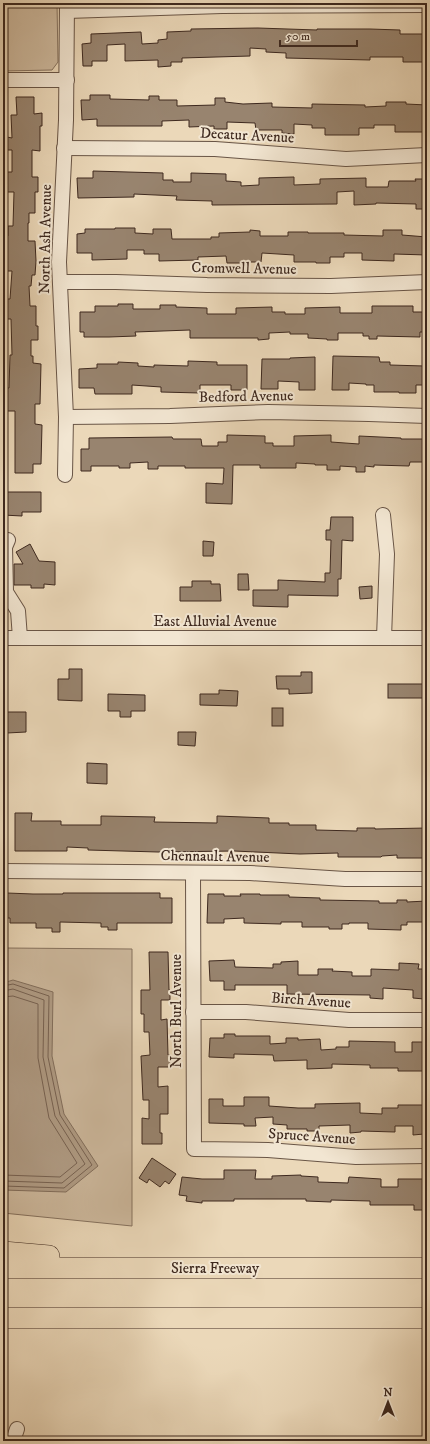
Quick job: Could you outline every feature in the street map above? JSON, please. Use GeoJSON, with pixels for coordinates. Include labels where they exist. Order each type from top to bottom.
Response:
{"type":"FeatureCollection","features":[{"type":"Feature","properties":{"kind":"highway"},"geometry":{"type":"LineString","coordinates":[[3,1252],[84,1259],[126,1268]]}},
{"type":"Feature","properties":{"kind":"highway","name":"Sierra Freeway"},"geometry":{"type":"LineString","coordinates":[[3,1268],[427,1268]]}},
{"type":"Feature","properties":{"kind":"highway"},"geometry":{"type":"LineString","coordinates":[[3,1318],[427,1318]]}},
{"type":"Feature","properties":{"kind":"highway"},"geometry":{"type":"LineString","coordinates":[[3,1326],[139,1318]]}},
{"type":"Feature","properties":{"kind":"street"},"geometry":{"type":"LineString","coordinates":[[67,7],[371,4],[427,5]]}},
{"type":"Feature","properties":{"kind":"street","name":"North Ash Avenue"},"geometry":{"type":"LineString","coordinates":[[65,475],[66,417],[60,282],[60,240],[67,80],[67,7]]}},
{"type":"Feature","properties":{"kind":"street"},"geometry":{"type":"LineString","coordinates":[[3,80],[67,80]]}},
{"type":"Feature","properties":{"kind":"street","name":"Decatur Avenue"},"geometry":{"type":"LineString","coordinates":[[64,148],[215,149],[346,159],[427,155]]}},
{"type":"Feature","properties":{"kind":"street","name":"Cromwell Avenue"},"geometry":{"type":"LineString","coordinates":[[60,282],[331,286],[427,282]]}},
{"type":"Feature","properties":{"kind":"street","name":"Bedford Avenue"},"geometry":{"type":"LineString","coordinates":[[66,417],[170,416],[268,412],[427,416]]}},
{"type":"Feature","properties":{"kind":"street"},"geometry":{"type":"LineString","coordinates":[[383,515],[386,554],[384,638]]}},
{"type":"Feature","properties":{"kind":"street"},"geometry":{"type":"LineString","coordinates":[[8,540],[5,547],[6,592],[18,611],[20,638]]}},
{"type":"Feature","properties":{"kind":"street","name":"East Alluvial Avenue"},"geometry":{"type":"LineString","coordinates":[[3,638],[427,638]]}},
{"type":"Feature","properties":{"kind":"street","name":"Chennault Avenue"},"geometry":{"type":"LineString","coordinates":[[3,871],[270,873],[345,879],[427,879]]}},
{"type":"Feature","properties":{"kind":"street","name":"North Burl Avenue"},"geometry":{"type":"LineString","coordinates":[[193,873],[194,1149]]}},
{"type":"Feature","properties":{"kind":"street","name":"Birch Avenue"},"geometry":{"type":"LineString","coordinates":[[193,1012],[246,1012],[349,1020],[427,1020]]}},
{"type":"Feature","properties":{"kind":"street","name":"Spruce Avenue"},"geometry":{"type":"LineString","coordinates":[[194,1149],[268,1150],[356,1157],[427,1156]]}},
{"type":"Feature","properties":{"kind":"shaded area"},"geometry":{"type":"Polygon","coordinates":[[[3,3],[57,3],[58,62],[52,70],[3,71],[3,3]]]}},
{"type":"Feature","properties":{"kind":"shaded area"},"geometry":{"type":"Polygon","coordinates":[[[3,881],[7,882],[6,948],[132,949],[132,1226],[3,1213],[3,881]]]}},
{"type":"Feature","properties":{"kind":"water"},"geometry":{"type":"Polygon","coordinates":[[[13,980],[53,992],[52,1056],[64,1114],[98,1166],[66,1192],[3,1190],[3,983],[13,980]]]}},
{"type":"Feature","properties":{"kind":"building"},"geometry":{"type":"Polygon","coordinates":[[[258,28],[400,30],[400,34],[427,34],[427,62],[403,62],[403,57],[370,57],[370,60],[286,58],[286,53],[266,52],[266,49],[250,48],[250,56],[182,58],[182,62],[171,62],[171,66],[158,67],[158,60],[125,61],[125,44],[107,45],[107,61],[92,61],[92,66],[83,66],[82,44],[91,43],[91,34],[141,32],[142,44],[158,43],[158,40],[167,39],[167,32],[191,31],[191,29],[258,28]]]}},
{"type":"Feature","properties":{"kind":"building"},"geometry":{"type":"Polygon","coordinates":[[[90,95],[110,95],[110,99],[149,100],[149,96],[159,96],[159,100],[177,100],[177,106],[215,105],[215,98],[225,98],[225,102],[243,104],[272,103],[272,107],[312,108],[312,104],[365,105],[365,107],[386,106],[386,102],[406,102],[406,104],[427,105],[427,132],[395,132],[395,125],[374,125],[374,128],[359,128],[359,135],[325,135],[325,128],[312,128],[312,125],[294,124],[294,134],[282,133],[282,130],[256,130],[255,123],[227,122],[227,129],[214,129],[214,126],[189,127],[189,120],[162,121],[162,126],[97,126],[97,119],[82,120],[81,100],[90,100],[90,95]]]}},
{"type":"Feature","properties":{"kind":"building"},"geometry":{"type":"Polygon","coordinates":[[[16,97],[34,97],[34,114],[42,113],[42,126],[40,126],[40,151],[32,150],[32,177],[38,177],[38,192],[35,192],[35,213],[29,213],[28,223],[28,241],[35,241],[36,261],[35,275],[32,275],[31,286],[29,286],[30,306],[36,306],[36,326],[38,326],[38,340],[31,340],[31,356],[33,356],[33,363],[41,364],[40,404],[35,404],[35,424],[42,425],[41,464],[33,464],[33,473],[15,473],[15,411],[7,411],[7,388],[9,388],[10,355],[12,355],[11,319],[6,319],[5,299],[10,299],[12,271],[6,271],[4,236],[8,236],[8,226],[13,226],[14,192],[7,192],[7,172],[12,172],[12,150],[6,150],[7,137],[12,138],[11,115],[17,115],[16,97]]]}},
{"type":"Feature","properties":{"kind":"building"},"geometry":{"type":"Polygon","coordinates":[[[93,171],[163,173],[163,180],[173,180],[173,182],[191,182],[191,173],[226,174],[226,181],[241,182],[241,186],[259,185],[259,178],[294,177],[294,185],[320,184],[320,179],[366,178],[366,187],[388,187],[389,181],[416,181],[415,179],[427,179],[427,204],[426,209],[416,209],[416,204],[376,203],[354,205],[354,191],[337,192],[337,204],[212,205],[212,201],[176,200],[177,196],[134,194],[134,197],[78,198],[77,178],[93,178],[93,171]]]}},
{"type":"Feature","properties":{"kind":"building"},"geometry":{"type":"Polygon","coordinates":[[[135,228],[135,233],[153,234],[153,229],[171,229],[172,239],[211,239],[211,237],[219,237],[219,233],[250,232],[250,230],[260,231],[260,236],[288,236],[288,232],[308,232],[383,236],[383,230],[402,230],[402,235],[427,237],[427,255],[394,254],[394,261],[362,260],[362,253],[344,253],[344,257],[330,257],[330,263],[316,263],[294,262],[294,255],[262,253],[261,262],[227,263],[226,256],[198,257],[198,260],[159,261],[159,254],[144,254],[144,250],[127,250],[127,259],[92,260],[92,253],[77,253],[77,234],[85,233],[85,229],[135,228]]]}},
{"type":"Feature","properties":{"kind":"building"},"geometry":{"type":"Polygon","coordinates":[[[118,304],[133,304],[133,309],[160,309],[160,305],[207,308],[207,314],[236,314],[236,308],[272,307],[272,312],[285,312],[285,314],[305,314],[305,308],[340,307],[340,313],[372,313],[372,306],[413,306],[413,312],[427,312],[427,332],[420,332],[420,337],[377,336],[377,339],[369,339],[369,336],[363,336],[363,333],[338,333],[338,340],[308,338],[308,334],[290,334],[290,332],[269,333],[269,339],[258,340],[258,338],[190,338],[190,330],[135,332],[136,336],[84,337],[84,332],[80,332],[80,312],[95,312],[95,306],[118,306],[118,304]]]}},
{"type":"Feature","properties":{"kind":"building"},"geometry":{"type":"Polygon","coordinates":[[[333,356],[379,357],[380,362],[390,362],[390,365],[424,366],[424,385],[416,385],[416,393],[374,392],[374,385],[349,383],[349,390],[332,390],[333,356]]]}},
{"type":"Feature","properties":{"kind":"building"},"geometry":{"type":"Polygon","coordinates":[[[315,357],[315,390],[299,390],[299,382],[278,381],[278,389],[261,389],[262,359],[315,357]]]}},
{"type":"Feature","properties":{"kind":"building"},"geometry":{"type":"Polygon","coordinates":[[[188,361],[217,362],[217,365],[247,365],[247,390],[231,390],[231,385],[200,385],[200,393],[161,392],[161,387],[132,385],[132,394],[95,394],[94,388],[79,388],[79,369],[97,368],[97,364],[118,364],[118,362],[138,363],[138,366],[154,367],[154,365],[188,366],[188,361]]]}},
{"type":"Feature","properties":{"kind":"building"},"geometry":{"type":"Polygon","coordinates":[[[227,435],[265,436],[265,443],[273,443],[273,446],[294,446],[294,436],[331,435],[331,442],[359,444],[359,436],[427,439],[427,458],[423,458],[423,462],[410,462],[409,466],[365,466],[365,472],[356,472],[356,467],[340,466],[340,470],[327,470],[327,465],[315,464],[296,463],[296,468],[260,468],[260,465],[233,465],[232,504],[206,503],[206,483],[223,484],[224,468],[158,466],[158,469],[148,469],[148,462],[130,463],[130,468],[119,468],[119,466],[91,466],[91,471],[81,471],[81,449],[89,449],[89,438],[172,437],[173,439],[201,439],[202,446],[218,446],[218,442],[227,442],[227,435]]]}},
{"type":"Feature","properties":{"kind":"building"},"geometry":{"type":"Polygon","coordinates":[[[3,492],[41,492],[41,512],[22,512],[22,516],[3,515],[3,492]]]}},
{"type":"Feature","properties":{"kind":"building"},"geometry":{"type":"Polygon","coordinates":[[[331,517],[353,517],[353,541],[342,540],[341,579],[338,579],[338,596],[288,595],[288,607],[253,606],[253,590],[278,590],[278,580],[325,582],[325,573],[330,573],[331,540],[326,540],[326,530],[330,530],[331,517]]]}},
{"type":"Feature","properties":{"kind":"building"},"geometry":{"type":"Polygon","coordinates":[[[203,541],[214,542],[213,556],[203,556],[203,541]]]}},
{"type":"Feature","properties":{"kind":"building"},"geometry":{"type":"Polygon","coordinates":[[[30,544],[39,561],[55,562],[55,585],[44,584],[44,588],[31,588],[31,585],[14,585],[14,564],[23,564],[16,552],[30,544]]]}},
{"type":"Feature","properties":{"kind":"building"},"geometry":{"type":"Polygon","coordinates":[[[238,574],[248,574],[249,590],[238,590],[238,574]]]}},
{"type":"Feature","properties":{"kind":"building"},"geometry":{"type":"Polygon","coordinates":[[[192,581],[211,581],[211,584],[220,584],[221,601],[180,601],[180,587],[192,587],[192,581]]]}},
{"type":"Feature","properties":{"kind":"building"},"geometry":{"type":"Polygon","coordinates":[[[372,586],[372,598],[360,599],[359,587],[372,586]]]}},
{"type":"Feature","properties":{"kind":"building"},"geometry":{"type":"Polygon","coordinates":[[[69,669],[82,669],[82,701],[58,700],[58,679],[69,679],[69,669]]]}},
{"type":"Feature","properties":{"kind":"building"},"geometry":{"type":"Polygon","coordinates":[[[301,672],[312,672],[312,693],[289,694],[289,689],[277,689],[276,676],[301,676],[301,672]]]}},
{"type":"Feature","properties":{"kind":"building"},"geometry":{"type":"Polygon","coordinates":[[[388,684],[427,684],[427,698],[388,698],[388,684]]]}},
{"type":"Feature","properties":{"kind":"building"},"geometry":{"type":"Polygon","coordinates":[[[219,690],[238,691],[237,706],[200,705],[200,694],[219,694],[219,690]]]}},
{"type":"Feature","properties":{"kind":"building"},"geometry":{"type":"Polygon","coordinates":[[[108,694],[145,695],[145,711],[131,711],[131,717],[120,717],[120,711],[108,711],[108,694]]]}},
{"type":"Feature","properties":{"kind":"building"},"geometry":{"type":"Polygon","coordinates":[[[272,708],[283,708],[283,726],[272,726],[272,708]]]}},
{"type":"Feature","properties":{"kind":"building"},"geometry":{"type":"Polygon","coordinates":[[[7,712],[26,712],[26,732],[7,733],[7,712]]]}},
{"type":"Feature","properties":{"kind":"building"},"geometry":{"type":"Polygon","coordinates":[[[178,732],[196,732],[195,746],[178,745],[178,732]]]}},
{"type":"Feature","properties":{"kind":"building"},"geometry":{"type":"Polygon","coordinates":[[[87,763],[107,764],[107,784],[87,783],[87,763]]]}},
{"type":"Feature","properties":{"kind":"building"},"geometry":{"type":"Polygon","coordinates":[[[15,813],[32,813],[31,821],[61,821],[61,825],[101,825],[101,816],[155,817],[154,822],[217,823],[217,816],[269,818],[269,823],[316,825],[316,830],[357,831],[357,828],[427,828],[427,858],[397,858],[397,855],[381,857],[338,857],[338,853],[300,854],[234,851],[158,852],[88,850],[88,848],[67,847],[67,851],[15,851],[15,813]]]}},
{"type":"Feature","properties":{"kind":"building"},"geometry":{"type":"Polygon","coordinates":[[[7,893],[160,893],[160,898],[172,898],[172,923],[117,923],[117,930],[108,930],[108,927],[101,927],[101,923],[60,922],[60,932],[52,932],[52,928],[36,928],[36,923],[10,923],[10,918],[6,918],[7,893]]]}},
{"type":"Feature","properties":{"kind":"building"},"geometry":{"type":"Polygon","coordinates":[[[208,894],[224,894],[224,896],[241,896],[240,894],[289,895],[289,897],[320,898],[320,900],[379,901],[379,903],[397,903],[397,900],[407,900],[407,902],[427,901],[427,922],[407,922],[407,925],[401,925],[401,930],[368,929],[368,923],[342,924],[342,929],[329,929],[329,927],[302,927],[302,922],[281,922],[281,924],[244,923],[244,918],[224,919],[224,923],[207,923],[208,894]]]}},
{"type":"Feature","properties":{"kind":"building"},"geometry":{"type":"Polygon","coordinates":[[[149,952],[168,952],[170,1000],[161,1000],[161,1020],[167,1019],[168,1055],[170,1055],[170,1067],[158,1067],[158,1087],[168,1086],[168,1114],[160,1114],[160,1133],[162,1133],[162,1144],[142,1144],[142,1118],[149,1119],[149,1100],[143,1100],[141,1056],[150,1055],[149,1032],[144,1032],[144,1014],[141,1014],[141,990],[150,990],[149,952]]]}},
{"type":"Feature","properties":{"kind":"building"},"geometry":{"type":"Polygon","coordinates":[[[234,960],[235,967],[273,968],[273,964],[298,961],[298,975],[318,975],[318,969],[333,969],[332,971],[352,972],[352,976],[371,976],[371,969],[399,970],[399,963],[419,964],[418,969],[424,969],[424,999],[413,998],[413,990],[383,988],[383,999],[370,998],[370,995],[287,994],[287,985],[235,985],[235,990],[224,990],[224,981],[210,981],[209,961],[234,960]]]}},
{"type":"Feature","properties":{"kind":"building"},"geometry":{"type":"Polygon","coordinates":[[[224,1034],[235,1034],[235,1036],[270,1036],[270,1044],[286,1043],[286,1038],[298,1038],[298,1040],[320,1039],[321,1050],[336,1049],[336,1047],[349,1047],[349,1041],[395,1042],[395,1052],[412,1052],[412,1042],[424,1042],[424,1071],[398,1071],[398,1068],[370,1068],[370,1065],[332,1064],[332,1068],[307,1069],[307,1060],[274,1061],[273,1055],[234,1054],[234,1058],[209,1057],[210,1038],[224,1038],[224,1034]]]}},
{"type":"Feature","properties":{"kind":"building"},"geometry":{"type":"Polygon","coordinates":[[[244,1097],[269,1097],[269,1106],[298,1108],[315,1108],[315,1104],[360,1103],[360,1113],[382,1114],[382,1108],[398,1108],[398,1105],[423,1105],[424,1134],[413,1135],[413,1126],[395,1126],[395,1132],[361,1131],[350,1133],[350,1125],[319,1126],[319,1131],[307,1131],[307,1129],[287,1129],[287,1125],[273,1124],[273,1117],[255,1118],[256,1126],[244,1126],[244,1124],[209,1123],[209,1099],[223,1099],[223,1106],[244,1106],[244,1097]]]}},
{"type":"Feature","properties":{"kind":"building"},"geometry":{"type":"Polygon","coordinates":[[[152,1158],[176,1174],[169,1184],[165,1181],[160,1187],[149,1179],[147,1183],[139,1178],[152,1158]]]}},
{"type":"Feature","properties":{"kind":"building"},"geometry":{"type":"Polygon","coordinates":[[[224,1170],[256,1170],[255,1179],[272,1179],[272,1176],[301,1175],[318,1177],[318,1182],[348,1183],[349,1177],[381,1179],[381,1187],[398,1187],[398,1179],[424,1179],[423,1210],[414,1210],[414,1205],[370,1205],[370,1201],[331,1200],[331,1202],[306,1201],[306,1199],[234,1199],[234,1201],[202,1201],[202,1203],[186,1201],[187,1196],[179,1195],[182,1177],[224,1179],[224,1170]]]}}]}
